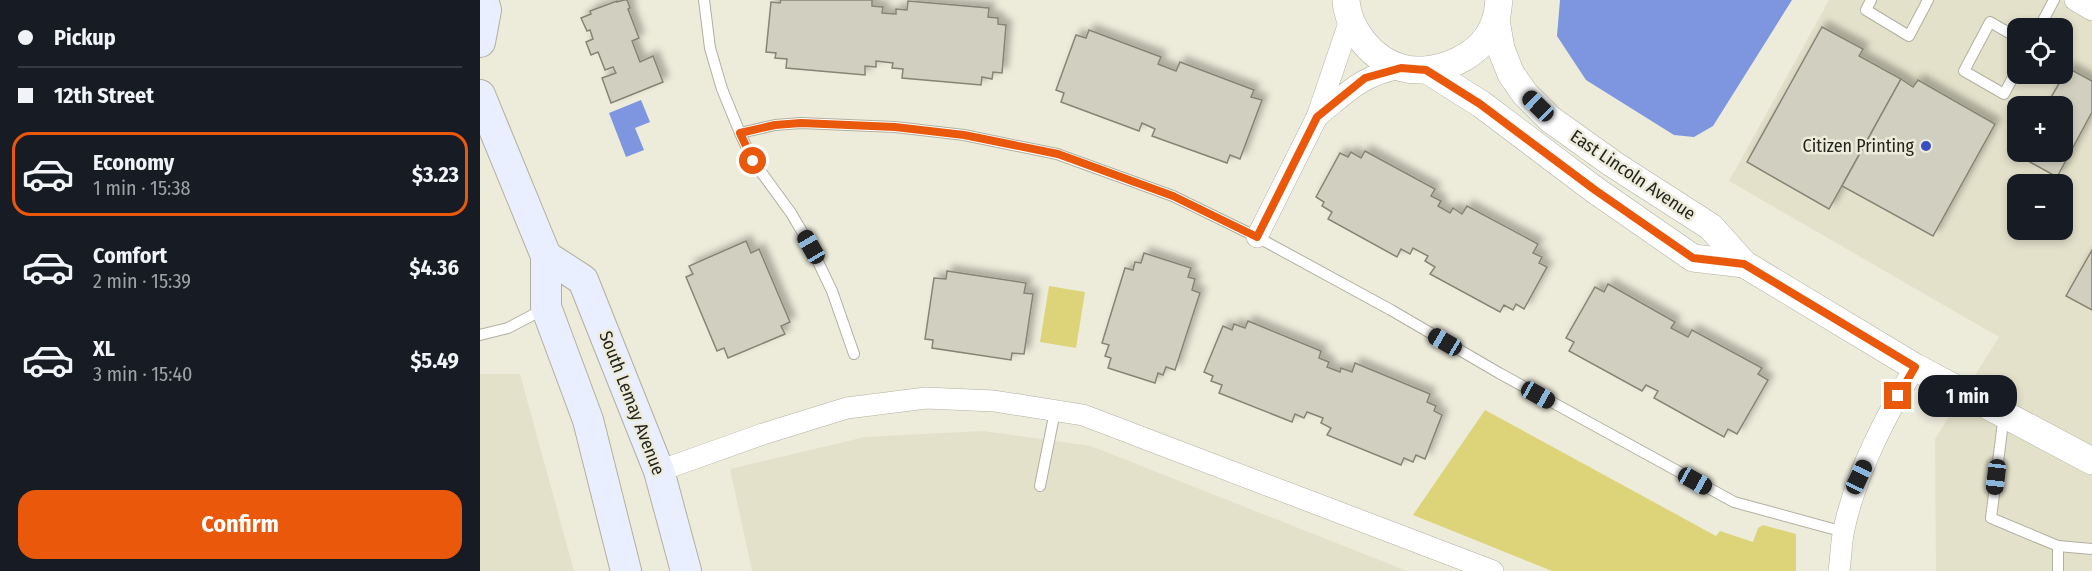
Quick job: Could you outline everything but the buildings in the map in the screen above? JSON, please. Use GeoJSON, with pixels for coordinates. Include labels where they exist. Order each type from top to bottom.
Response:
{"type":"FeatureCollection","features":[{"type":"Feature","properties":{"kind":"main road"},"geometry":{"type":"LineString","coordinates":[[480,42],[486,10],[483,0]]}},
{"type":"Feature","properties":{"kind":"main road"},"geometry":{"type":"LineString","coordinates":[[480,95],[546,255],[546,308],[588,420],[626,571]]}},
{"type":"Feature","properties":{"kind":"main road","name":"South Lemay Avenue"},"geometry":{"type":"LineString","coordinates":[[546,255],[583,280],[659,471],[686,571]]}},
{"type":"Feature","properties":{"kind":"street"},"geometry":{"type":"LineString","coordinates":[[2075,0],[2092,10]]}},
{"type":"Feature","properties":{"kind":"street"},"geometry":{"type":"LineString","coordinates":[[1257,237],[1317,117],[1346,6]]}},
{"type":"Feature","properties":{"kind":"street","name":"East Lincoln Avenue"},"geometry":{"type":"LineString","coordinates":[[1346,6],[1360,39],[1378,55],[1414,69],[1480,104],[1595,190],[1693,258],[1744,264]]}},
{"type":"Feature","properties":{"kind":"street"},"geometry":{"type":"LineString","coordinates":[[1317,117],[1365,78],[1452,63],[1469,55],[1482,43],[1498,10]]}},
{"type":"Feature","properties":{"kind":"street","name":"East Lincoln Avenue"},"geometry":{"type":"LineString","coordinates":[[1498,10],[1504,57],[1511,74],[1525,94],[1550,119],[1613,164],[1712,227],[1744,264],[1915,367],[2092,461]]}},
{"type":"Feature","properties":{"kind":"street"},"geometry":{"type":"LineString","coordinates":[[1839,571],[1844,532],[1859,477],[1889,410],[1915,367]]}},
{"type":"Feature","properties":{"kind":"street"},"geometry":{"type":"LineString","coordinates":[[659,471],[763,434],[847,408],[926,398],[994,401],[1083,415],[1453,564],[1492,571]]}},
{"type":"Feature","properties":{"kind":"lane"},"geometry":{"type":"LineString","coordinates":[[704,0],[710,48],[722,89],[740,133],[753,161],[791,213],[811,247],[832,291],[854,354]]}},
{"type":"Feature","properties":{"kind":"lane"},"geometry":{"type":"LineString","coordinates":[[1872,0],[1866,10],[1909,36],[1928,0]]}},
{"type":"Feature","properties":{"kind":"lane"},"geometry":{"type":"LineString","coordinates":[[2044,18],[2054,0]]}},
{"type":"Feature","properties":{"kind":"lane"},"geometry":{"type":"LineString","coordinates":[[2007,32],[1990,22],[1964,71],[2004,94],[2009,84]]}},
{"type":"Feature","properties":{"kind":"lane"},"geometry":{"type":"LineString","coordinates":[[740,133],[775,125],[801,123],[895,127],[964,135],[1058,154],[1173,196],[1257,237],[1734,502],[1844,532]]}},
{"type":"Feature","properties":{"kind":"lane"},"geometry":{"type":"LineString","coordinates":[[480,335],[508,328],[546,308]]}},
{"type":"Feature","properties":{"kind":"lane"},"geometry":{"type":"LineString","coordinates":[[1040,486],[1055,411]]}},
{"type":"Feature","properties":{"kind":"lane"},"geometry":{"type":"LineString","coordinates":[[2004,414],[1991,518],[2058,546],[2092,549]]}},
{"type":"Feature","properties":{"kind":"lane"},"geometry":{"type":"LineString","coordinates":[[2058,546],[2058,571]]}},
{"type":"Feature","properties":{"kind":"shaded area"},"geometry":{"type":"Polygon","coordinates":[[[1829,0],[2092,0],[2092,571],[1936,571],[1935,439],[1999,337],[1729,181],[1829,0]]]}},
{"type":"Feature","properties":{"kind":"shaded area"},"geometry":{"type":"Polygon","coordinates":[[[1049,286],[1085,292],[1076,348],[1040,342],[1049,286]]]}},
{"type":"Feature","properties":{"kind":"shaded area"},"geometry":{"type":"Polygon","coordinates":[[[480,374],[520,374],[574,571],[480,571],[480,374]]]}},
{"type":"Feature","properties":{"kind":"shaded area"},"geometry":{"type":"Polygon","coordinates":[[[1485,410],[1716,536],[1720,531],[1753,542],[1758,528],[1763,525],[1796,534],[1796,571],[1552,571],[1413,515],[1485,410]]]}},
{"type":"Feature","properties":{"kind":"shaded area"},"geometry":{"type":"Polygon","coordinates":[[[983,431],[1091,446],[1407,571],[752,571],[730,469],[865,437],[983,431]]]}},
{"type":"Feature","properties":{"kind":"water"},"geometry":{"type":"Polygon","coordinates":[[[1560,0],[1792,0],[1713,126],[1694,137],[1674,135],[1586,80],[1557,36],[1560,0]]]}},
{"type":"Feature","properties":{"kind":"water"},"geometry":{"type":"Polygon","coordinates":[[[641,100],[650,122],[635,128],[644,150],[626,157],[609,113],[641,100]]]}},
{"type":"Feature","properties":{"kind":"place","name":"Citizen Printing"},"geometry":{"type":"Point","coordinates":[1926,146]}},
{"type":"Feature","properties":{"kind":"route"},"geometry":{"type":"LineString","coordinates":[[753,161],[740,133],[775,125],[801,123],[895,127],[964,135],[1058,154],[1173,196],[1257,237],[1317,117],[1365,78],[1382,71],[1401,68],[1426,70],[1480,104],[1595,190],[1693,258],[1744,264],[1915,367],[1898,396]]}}]}
